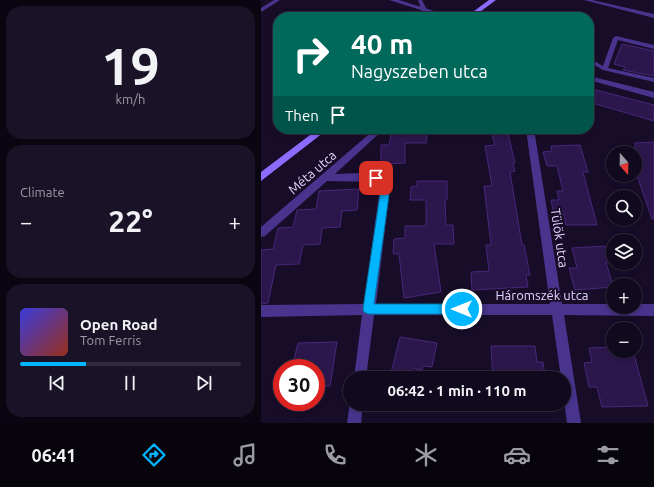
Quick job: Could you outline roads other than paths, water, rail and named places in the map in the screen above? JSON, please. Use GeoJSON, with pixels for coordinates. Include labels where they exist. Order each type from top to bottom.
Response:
{"type":"FeatureCollection","features":[{"type":"Feature","properties":{"kind":"main road"},"geometry":{"type":"LineString","coordinates":[[476,12],[493,0]]}},
{"type":"Feature","properties":{"kind":"main road","name":"Méta utca"},"geometry":{"type":"LineString","coordinates":[[261,177],[317,134]]}},
{"type":"Feature","properties":{"kind":"street"},"geometry":{"type":"LineString","coordinates":[[392,0],[431,12]]}},
{"type":"Feature","properties":{"kind":"street"},"geometry":{"type":"LineString","coordinates":[[594,79],[654,95]]}},
{"type":"Feature","properties":{"kind":"street","name":"Méta utca"},"geometry":{"type":"LineString","coordinates":[[261,234],[374,134]]}},
{"type":"Feature","properties":{"kind":"street","name":"Tülök utca"},"geometry":{"type":"LineString","coordinates":[[531,134],[574,423]]}},
{"type":"Feature","properties":{"kind":"street"},"geometry":{"type":"LineString","coordinates":[[326,178],[376,178],[380,180],[384,186],[360,371]]}},
{"type":"Feature","properties":{"kind":"street","name":"Háromszék utca"},"geometry":{"type":"LineString","coordinates":[[261,311],[368,309],[654,310]]}},
{"type":"Feature","properties":{"kind":"street"},"geometry":{"type":"LineString","coordinates":[[354,423],[355,411]]}},
{"type":"Feature","properties":{"kind":"lane"},"geometry":{"type":"LineString","coordinates":[[261,10],[278,0]]}},
{"type":"Feature","properties":{"kind":"lane"},"geometry":{"type":"LineString","coordinates":[[420,0],[424,10]]}},
{"type":"Feature","properties":{"kind":"lane"},"geometry":{"type":"LineString","coordinates":[[586,0],[654,16]]}},
{"type":"Feature","properties":{"kind":"lane"},"geometry":{"type":"LineString","coordinates":[[605,69],[616,38],[654,47]]}},
{"type":"Feature","properties":{"kind":"lane"},"geometry":{"type":"LineString","coordinates":[[594,63],[605,69],[654,80]]}}]}
